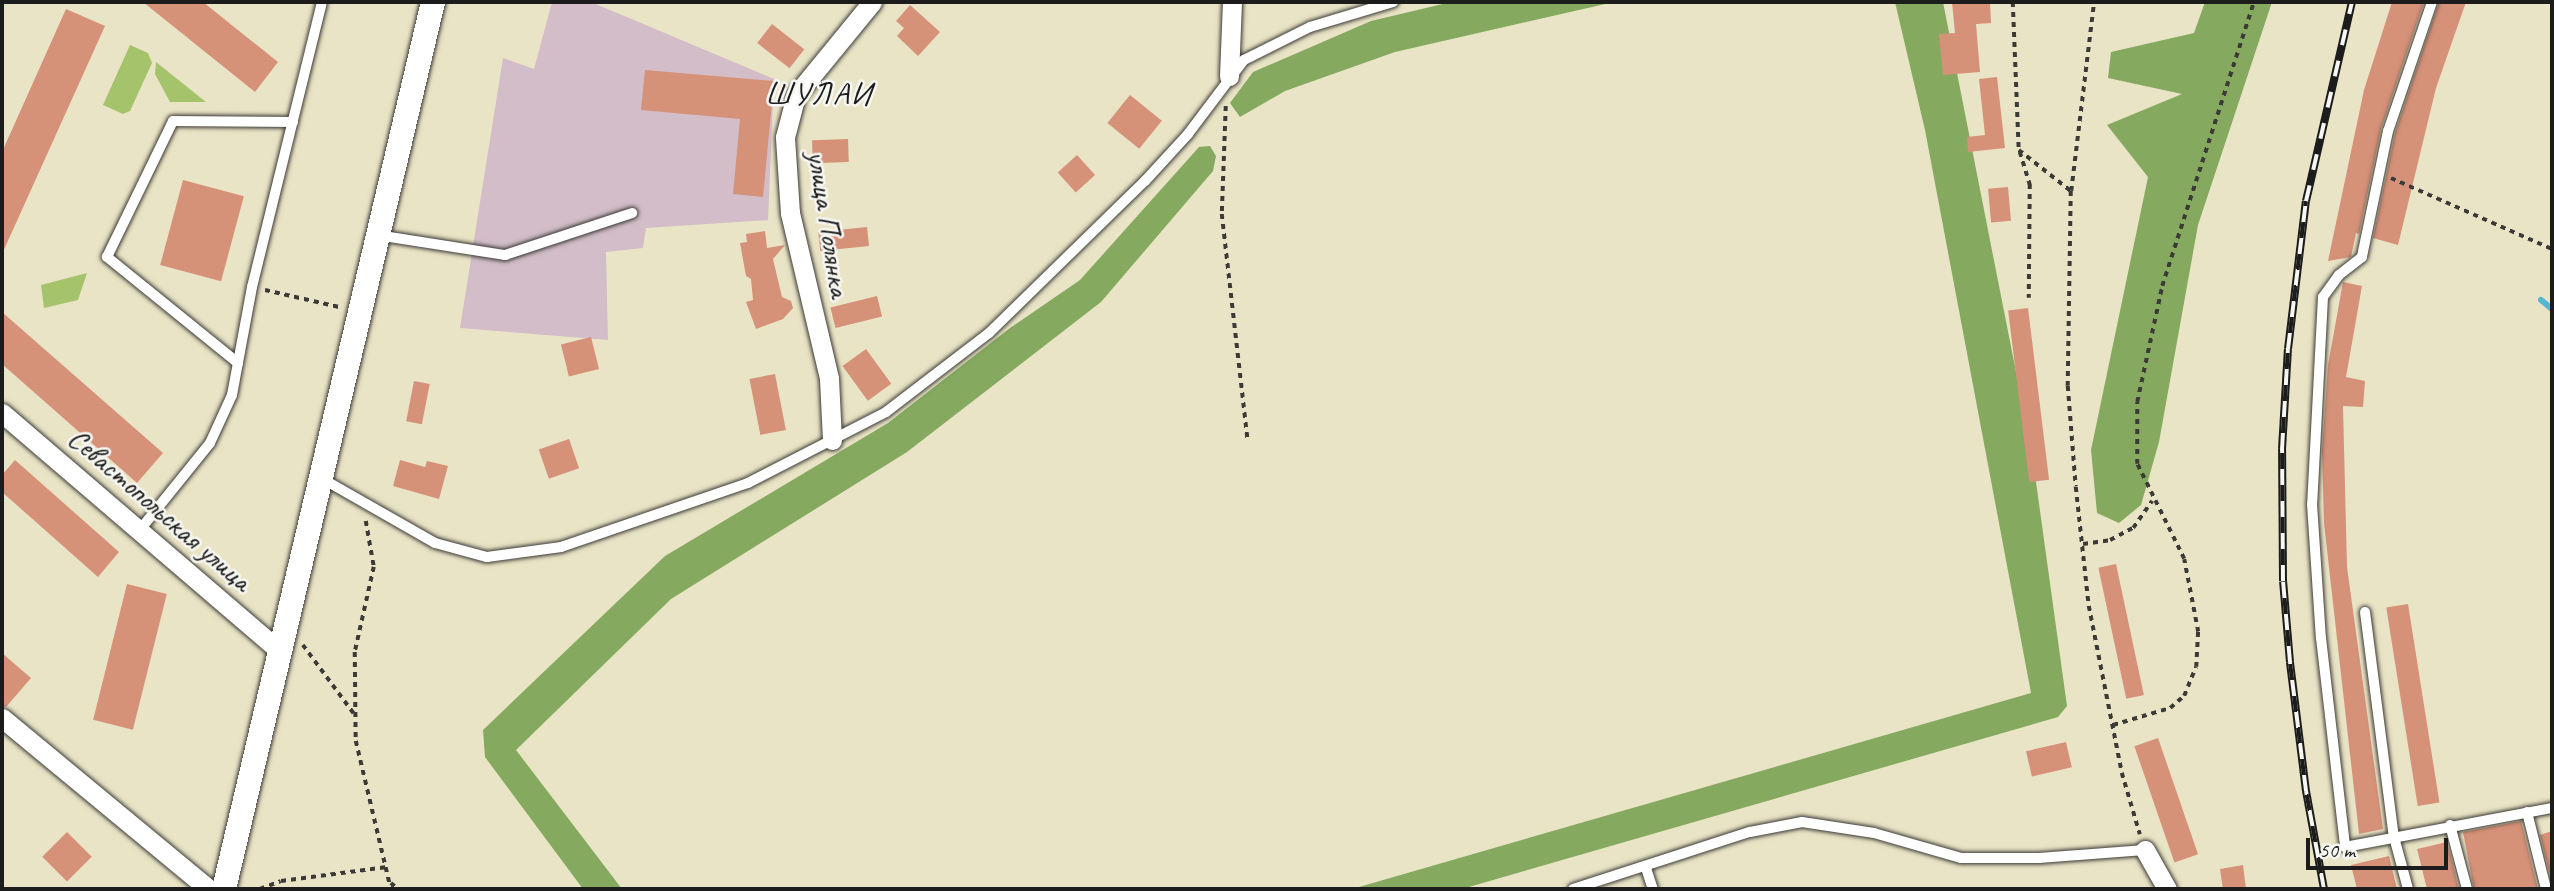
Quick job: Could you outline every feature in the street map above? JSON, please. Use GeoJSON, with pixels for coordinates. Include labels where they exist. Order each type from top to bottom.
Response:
{"type":"FeatureCollection","features":[{"type":"Feature","properties":{"kind":"street"},"geometry":{"type":"LineString","coordinates":[[224,889],[433,2]]}},
{"type":"Feature","properties":{"kind":"street","name":"улица Полянка"},"geometry":{"type":"LineString","coordinates":[[832,440],[829,378],[790,213],[785,137],[796,95],[872,2]]}},
{"type":"Feature","properties":{"kind":"street"},"geometry":{"type":"LineString","coordinates":[[1229,76],[1231,2]]}},
{"type":"Feature","properties":{"kind":"street","name":"Севастопольская улица"},"geometry":{"type":"LineString","coordinates":[[2,413],[139,531],[281,645]]}},
{"type":"Feature","properties":{"kind":"street"},"geometry":{"type":"LineString","coordinates":[[2,718],[209,889]]}},
{"type":"Feature","properties":{"kind":"street"},"geometry":{"type":"LineString","coordinates":[[2145,850],[2167,889]]}},
{"type":"Feature","properties":{"kind":"lane"},"geometry":{"type":"LineString","coordinates":[[139,531],[210,443],[232,395],[252,287],[322,2]]}},
{"type":"Feature","properties":{"kind":"lane"},"geometry":{"type":"LineString","coordinates":[[321,478],[363,504],[461,552],[521,556],[748,484],[886,412],[989,333],[1145,181],[1188,134],[1229,76],[1254,54],[1311,27],[1393,2]]}},
{"type":"Feature","properties":{"kind":"lane"},"geometry":{"type":"LineString","coordinates":[[2432,2],[2388,131],[2362,257],[2339,275],[2323,297],[2312,504],[2321,638],[2345,847],[2450,825],[2552,808]]}},
{"type":"Feature","properties":{"kind":"lane"},"geometry":{"type":"LineString","coordinates":[[238,363],[107,257],[173,121],[293,122]]}},
{"type":"Feature","properties":{"kind":"lane"},"geometry":{"type":"LineString","coordinates":[[377,235],[505,255],[632,213]]}},
{"type":"Feature","properties":{"kind":"lane"},"geometry":{"type":"LineString","coordinates":[[2365,612],[2395,837],[2408,889]]}},
{"type":"Feature","properties":{"kind":"lane"},"geometry":{"type":"LineString","coordinates":[[2527,813],[2546,889]]}},
{"type":"Feature","properties":{"kind":"lane"},"geometry":{"type":"LineString","coordinates":[[1573,889],[1646,868],[1750,831],[1802,822],[1874,833],[1961,858],[2145,850]]}},
{"type":"Feature","properties":{"kind":"lane"},"geometry":{"type":"LineString","coordinates":[[2450,825],[2467,889]]}},
{"type":"Feature","properties":{"kind":"lane"},"geometry":{"type":"LineString","coordinates":[[1646,868],[1653,889]]}},
{"type":"Feature","properties":{"kind":"path"},"geometry":{"type":"LineString","coordinates":[[2013,2],[2019,150],[2030,184],[2029,298]]}},
{"type":"Feature","properties":{"kind":"path"},"geometry":{"type":"LineString","coordinates":[[2094,2],[2071,191],[2068,386],[2089,606],[2113,725],[2145,850]]}},
{"type":"Feature","properties":{"kind":"path"},"geometry":{"type":"LineString","coordinates":[[2113,725],[2170,708],[2184,696],[2196,667],[2198,632],[2184,559],[2152,501],[2136,454],[2143,360],[2211,124],[2254,2]]}},
{"type":"Feature","properties":{"kind":"path"},"geometry":{"type":"LineString","coordinates":[[1229,76],[1222,215],[1248,442]]}},
{"type":"Feature","properties":{"kind":"path"},"geometry":{"type":"LineString","coordinates":[[2019,150],[2071,191]]}},
{"type":"Feature","properties":{"kind":"path"},"geometry":{"type":"LineString","coordinates":[[2379,173],[2552,249]]}},
{"type":"Feature","properties":{"kind":"path"},"geometry":{"type":"LineString","coordinates":[[252,287],[359,312]]}},
{"type":"Feature","properties":{"kind":"path"},"geometry":{"type":"LineString","coordinates":[[2082,544],[2110,540],[2133,528],[2152,501]]}},
{"type":"Feature","properties":{"kind":"path"},"geometry":{"type":"LineString","coordinates":[[363,504],[374,567],[355,652],[356,741],[391,889]]}},
{"type":"Feature","properties":{"kind":"path"},"geometry":{"type":"LineString","coordinates":[[281,645],[304,645],[356,717]]}},
{"type":"Feature","properties":{"kind":"path"},"geometry":{"type":"LineString","coordinates":[[260,889],[281,881],[387,867]]}},
{"type":"Feature","properties":{"kind":"path"},"geometry":{"type":"LineString","coordinates":[[391,883],[398,889]]}},
{"type":"Feature","properties":{"kind":"shaded area"},"geometry":{"type":"Polygon","coordinates":[[[552,2],[591,2],[774,79],[768,220],[646,228],[643,248],[606,252],[608,340],[460,328],[503,58],[534,69],[552,2]]]}},
{"type":"Feature","properties":{"kind":"green space"},"geometry":{"type":"Polygon","coordinates":[[[1451,2],[1614,2],[1395,52],[1285,91],[1240,117],[1230,103],[1253,72],[1371,21],[1451,2]]]}},
{"type":"Feature","properties":{"kind":"green space"},"geometry":{"type":"Polygon","coordinates":[[[1895,2],[1943,2],[2032,453],[2067,706],[2058,717],[1462,889],[1352,889],[2031,693],[1925,130],[1895,2]]]}},
{"type":"Feature","properties":{"kind":"green space"},"geometry":{"type":"Polygon","coordinates":[[[2205,2],[2272,2],[2198,225],[2159,442],[2141,505],[2119,523],[2097,513],[2091,450],[2148,177],[2107,125],[2182,94],[2108,78],[2111,52],[2194,33],[2205,2]]]}},
{"type":"Feature","properties":{"kind":"green space"},"geometry":{"type":"Polygon","coordinates":[[[130,45],[148,53],[152,63],[130,111],[123,114],[103,105],[130,45]]]}},
{"type":"Feature","properties":{"kind":"green space"},"geometry":{"type":"Polygon","coordinates":[[[156,62],[206,102],[170,102],[155,74],[156,62]]]}},
{"type":"Feature","properties":{"kind":"green space"},"geometry":{"type":"Polygon","coordinates":[[[1210,146],[1216,156],[1213,171],[1101,302],[907,452],[671,599],[516,750],[622,889],[583,889],[485,757],[483,730],[665,556],[888,423],[1010,328],[1080,280],[1199,147],[1210,146]]]}},
{"type":"Feature","properties":{"kind":"green space"},"geometry":{"type":"Polygon","coordinates":[[[87,273],[78,300],[44,308],[41,285],[87,273]]]}},
{"type":"Feature","properties":{"kind":"building"},"geometry":{"type":"Polygon","coordinates":[[[143,2],[203,2],[278,62],[255,92],[143,2]]]}},
{"type":"Feature","properties":{"kind":"building"},"geometry":{"type":"Polygon","coordinates":[[[1952,2],[1990,2],[1991,23],[1976,24],[1980,72],[1943,75],[1939,34],[1955,33],[1952,2]]]}},
{"type":"Feature","properties":{"kind":"building"},"geometry":{"type":"Polygon","coordinates":[[[2392,2],[2424,2],[2381,129],[2359,234],[2356,233],[2351,257],[2328,261],[2364,90],[2392,2]]]}},
{"type":"Feature","properties":{"kind":"building"},"geometry":{"type":"Polygon","coordinates":[[[2439,2],[2466,2],[2436,88],[2398,245],[2373,238],[2395,133],[2439,2]]]}},
{"type":"Feature","properties":{"kind":"building"},"geometry":{"type":"Polygon","coordinates":[[[910,5],[940,32],[918,56],[897,36],[904,28],[896,21],[910,5]]]}},
{"type":"Feature","properties":{"kind":"building"},"geometry":{"type":"Polygon","coordinates":[[[66,9],[105,26],[2,254],[2,152],[66,9]]]}},
{"type":"Feature","properties":{"kind":"building"},"geometry":{"type":"Polygon","coordinates":[[[772,24],[804,49],[790,68],[757,43],[772,24]]]}},
{"type":"Feature","properties":{"kind":"building"},"geometry":{"type":"Polygon","coordinates":[[[645,70],[774,81],[763,197],[733,194],[740,119],[641,110],[645,70]]]}},
{"type":"Feature","properties":{"kind":"building"},"geometry":{"type":"Polygon","coordinates":[[[1997,77],[2005,148],[1968,152],[1967,137],[1985,135],[1979,79],[1997,77]]]}},
{"type":"Feature","properties":{"kind":"building"},"geometry":{"type":"Polygon","coordinates":[[[1130,95],[1162,121],[1139,149],[1107,123],[1130,95]]]}},
{"type":"Feature","properties":{"kind":"building"},"geometry":{"type":"Polygon","coordinates":[[[848,139],[849,162],[813,163],[812,140],[848,139]]]}},
{"type":"Feature","properties":{"kind":"building"},"geometry":{"type":"Polygon","coordinates":[[[1077,155],[1095,175],[1076,192],[1058,172],[1077,155]]]}},
{"type":"Feature","properties":{"kind":"building"},"geometry":{"type":"Polygon","coordinates":[[[183,180],[244,196],[221,281],[160,265],[183,180]]]}},
{"type":"Feature","properties":{"kind":"building"},"geometry":{"type":"Polygon","coordinates":[[[2008,187],[2011,221],[1991,223],[1988,189],[2008,187]]]}},
{"type":"Feature","properties":{"kind":"building"},"geometry":{"type":"Polygon","coordinates":[[[867,227],[869,246],[820,251],[818,232],[867,227]]]}},
{"type":"Feature","properties":{"kind":"building"},"geometry":{"type":"Polygon","coordinates":[[[765,231],[767,248],[785,245],[773,259],[782,297],[791,301],[793,308],[783,319],[756,329],[746,302],[753,300],[751,279],[746,276],[740,243],[747,242],[746,234],[765,231]]]}},
{"type":"Feature","properties":{"kind":"building"},"geometry":{"type":"Polygon","coordinates":[[[2343,282],[2362,286],[2346,377],[2365,381],[2363,407],[2343,406],[2347,567],[2383,829],[2359,834],[2324,523],[2322,451],[2328,365],[2343,282]]]}},
{"type":"Feature","properties":{"kind":"building"},"geometry":{"type":"Polygon","coordinates":[[[877,296],[882,316],[836,328],[830,308],[877,296]]]}},
{"type":"Feature","properties":{"kind":"building"},"geometry":{"type":"Polygon","coordinates":[[[2028,308],[2049,480],[2029,482],[2008,310],[2028,308]]]}},
{"type":"Feature","properties":{"kind":"building"},"geometry":{"type":"Polygon","coordinates":[[[2,312],[163,453],[137,483],[2,364],[2,312]]]}},
{"type":"Feature","properties":{"kind":"building"},"geometry":{"type":"Polygon","coordinates":[[[591,337],[599,369],[569,377],[561,344],[591,337]]]}},
{"type":"Feature","properties":{"kind":"building"},"geometry":{"type":"Polygon","coordinates":[[[866,349],[891,384],[868,401],[843,366],[866,349]]]}},
{"type":"Feature","properties":{"kind":"building"},"geometry":{"type":"Polygon","coordinates":[[[775,374],[786,430],[760,435],[749,379],[775,374]]]}},
{"type":"Feature","properties":{"kind":"building"},"geometry":{"type":"Polygon","coordinates":[[[414,381],[430,384],[422,424],[406,421],[414,381]]]}},
{"type":"Feature","properties":{"kind":"building"},"geometry":{"type":"Polygon","coordinates":[[[569,439],[579,468],[549,479],[539,449],[569,439]]]}},
{"type":"Feature","properties":{"kind":"building"},"geometry":{"type":"Polygon","coordinates":[[[15,460],[119,552],[98,577],[2,492],[2,475],[15,460]]]}},
{"type":"Feature","properties":{"kind":"building"},"geometry":{"type":"Polygon","coordinates":[[[400,460],[425,467],[427,461],[448,466],[439,499],[393,486],[400,460]]]}},
{"type":"Feature","properties":{"kind":"building"},"geometry":{"type":"Polygon","coordinates":[[[2116,564],[2144,695],[2126,699],[2098,568],[2116,564]]]}},
{"type":"Feature","properties":{"kind":"building"},"geometry":{"type":"Polygon","coordinates":[[[127,584],[167,594],[133,730],[93,720],[127,584]]]}},
{"type":"Feature","properties":{"kind":"building"},"geometry":{"type":"Polygon","coordinates":[[[2408,604],[2439,803],[2418,806],[2386,607],[2408,604]]]}},
{"type":"Feature","properties":{"kind":"building"},"geometry":{"type":"Polygon","coordinates":[[[2,653],[31,678],[6,707],[2,706],[2,653]]]}},
{"type":"Feature","properties":{"kind":"building"},"geometry":{"type":"Polygon","coordinates":[[[2158,738],[2198,854],[2174,862],[2134,746],[2158,738]]]}},
{"type":"Feature","properties":{"kind":"building"},"geometry":{"type":"Polygon","coordinates":[[[2066,742],[2072,767],[2032,777],[2026,751],[2066,742]]]}},
{"type":"Feature","properties":{"kind":"building"},"geometry":{"type":"Polygon","coordinates":[[[2521,821],[2538,889],[2474,889],[2463,832],[2521,821]]]}},
{"type":"Feature","properties":{"kind":"building"},"geometry":{"type":"Polygon","coordinates":[[[2552,831],[2552,883],[2540,835],[2552,831]]]}},
{"type":"Feature","properties":{"kind":"building"},"geometry":{"type":"Polygon","coordinates":[[[67,832],[92,857],[67,881],[42,857],[67,832]]]}},
{"type":"Feature","properties":{"kind":"building"},"geometry":{"type":"Polygon","coordinates":[[[2447,842],[2459,889],[2427,889],[2417,849],[2447,842]]]}},
{"type":"Feature","properties":{"kind":"building"},"geometry":{"type":"Polygon","coordinates":[[[2389,856],[2397,889],[2357,889],[2351,865],[2389,856]]]}},
{"type":"Feature","properties":{"kind":"building"},"geometry":{"type":"Polygon","coordinates":[[[2243,865],[2246,889],[2223,889],[2220,869],[2243,865]]]}},
{"type":"Feature","properties":{"kind":"waterway"},"geometry":{"type":"LineString","coordinates":[[2541,300],[2552,309]]}},
{"type":"Feature","properties":{"kind":"railway"},"geometry":{"type":"LineString","coordinates":[[2324,889],[2306,791],[2290,662],[2283,581],[2282,449],[2288,349],[2306,201],[2352,2]]}},
{"type":"Feature","properties":{"kind":"district","name":"ШУЛАИ"},"geometry":{"type":"Point","coordinates":[819,94]}}]}
